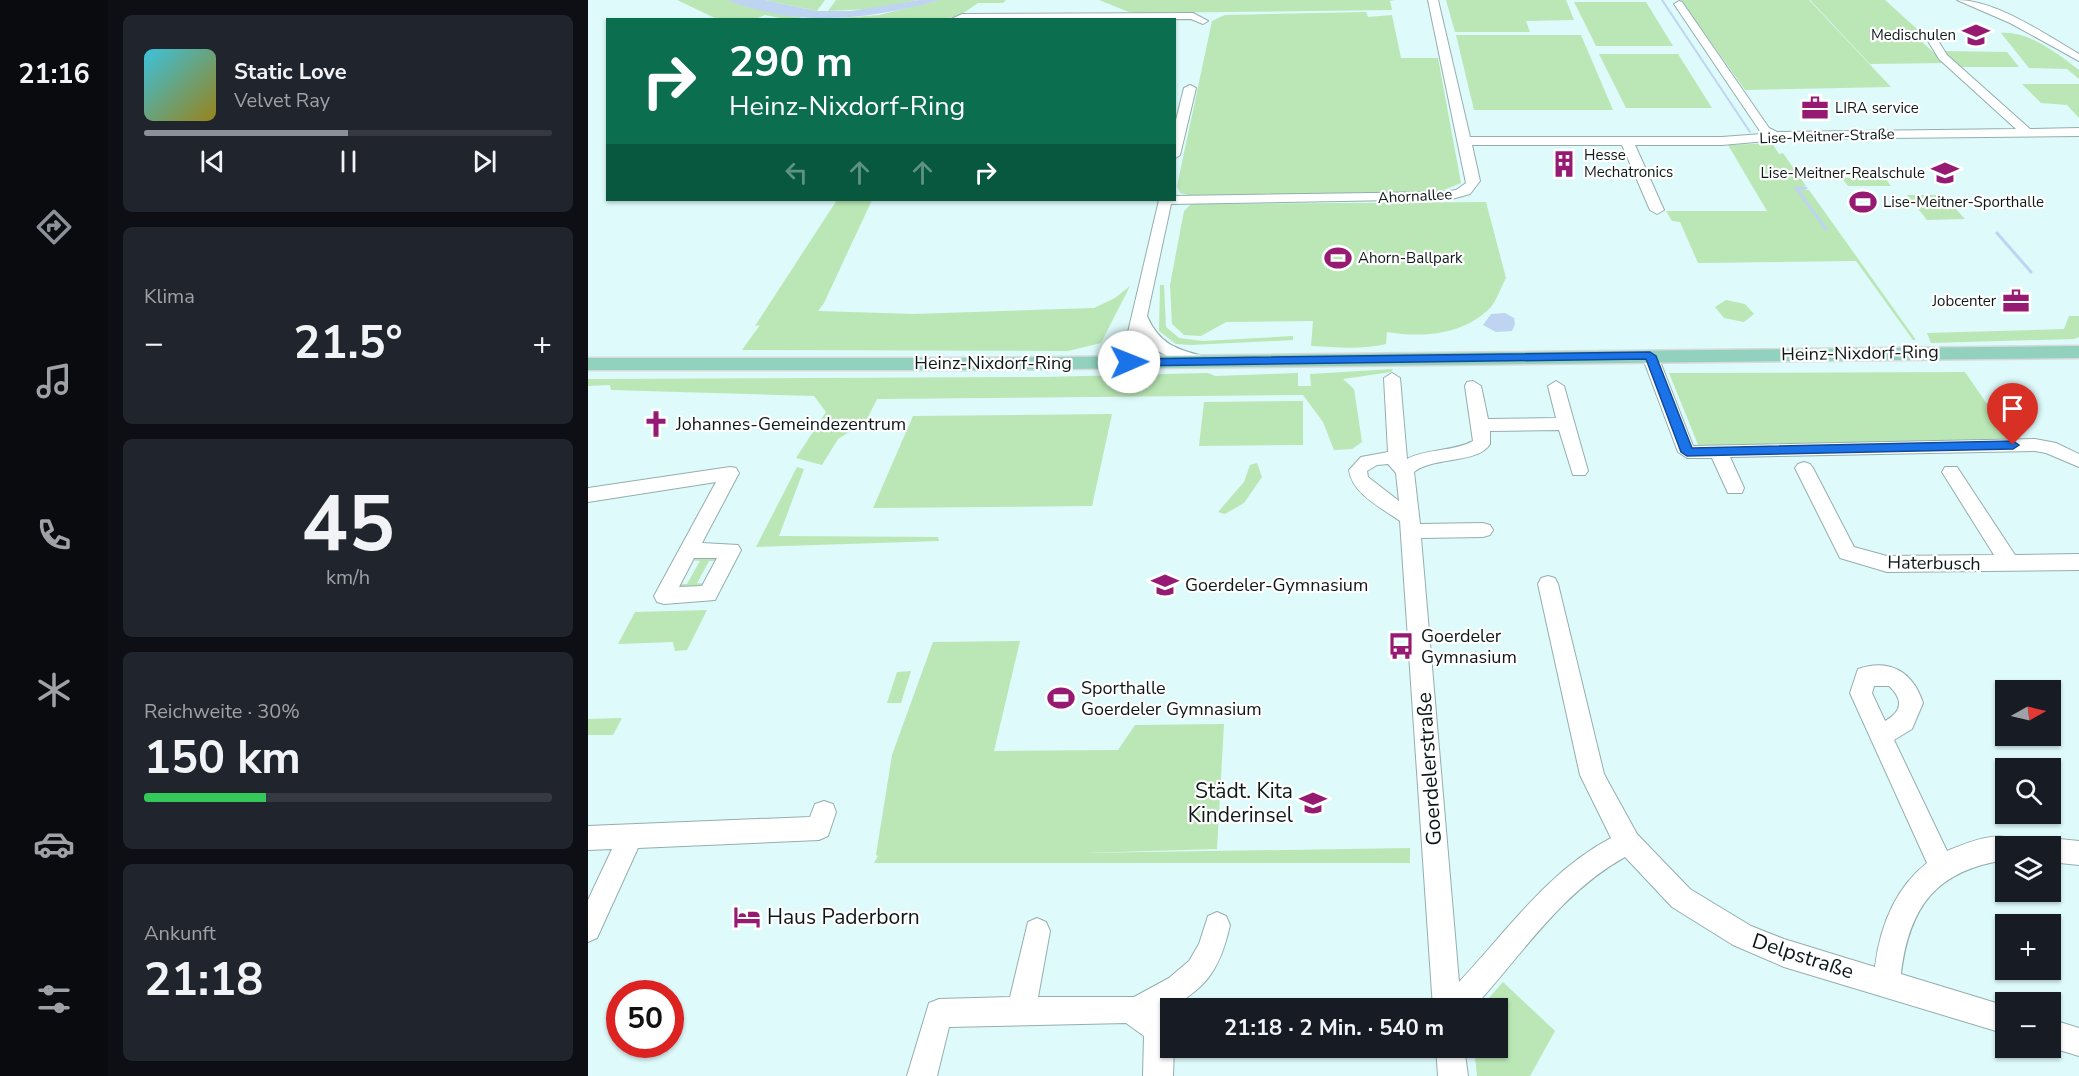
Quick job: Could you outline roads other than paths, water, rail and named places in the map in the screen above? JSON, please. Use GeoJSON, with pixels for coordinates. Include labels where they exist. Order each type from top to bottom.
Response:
{"type":"FeatureCollection","features":[{"type":"Feature","properties":{"kind":"main road","name":"Heinz-Nixdorf-Ring"},"geometry":{"type":"LineString","coordinates":[[588,364],[1129,362],[2076,350]]}},
{"type":"Feature","properties":{"kind":"street","name":"Ahornallee"},"geometry":{"type":"LineString","coordinates":[[1176,200],[1453,195],[1468,190],[1474,181],[1433,0]]}},
{"type":"Feature","properties":{"kind":"street"},"geometry":{"type":"LineString","coordinates":[[1962,0],[2014,21],[2079,58]]}},
{"type":"Feature","properties":{"kind":"street"},"geometry":{"type":"LineString","coordinates":[[1679,4],[1761,121],[1764,130],[1773,135]]}},
{"type":"Feature","properties":{"kind":"street"},"geometry":{"type":"LineString","coordinates":[[965,18],[1193,16],[1203,21]]}},
{"type":"Feature","properties":{"kind":"street"},"geometry":{"type":"LineString","coordinates":[[1933,41],[1943,57],[2027,133]]}},
{"type":"Feature","properties":{"kind":"street"},"geometry":{"type":"LineString","coordinates":[[1176,147],[1190,88]]}},
{"type":"Feature","properties":{"kind":"street","name":"Lise-Meitner-Straße"},"geometry":{"type":"LineString","coordinates":[[1465,141],[1722,141],[1773,135],[2079,132]]}},
{"type":"Feature","properties":{"kind":"street"},"geometry":{"type":"LineString","coordinates":[[1627,141],[1657,210]]}},
{"type":"Feature","properties":{"kind":"street","name":"Ahornallee"},"geometry":{"type":"LineString","coordinates":[[1129,362],[1165,201]]}},
{"type":"Feature","properties":{"kind":"street"},"geometry":{"type":"LineString","coordinates":[[1140,317],[1144,331],[1152,340],[1173,353],[1200,360]]}},
{"type":"Feature","properties":{"kind":"street"},"geometry":{"type":"LineString","coordinates":[[1650,356],[1687,452],[2035,445],[2050,447],[2079,461]]}},
{"type":"Feature","properties":{"kind":"street","name":"Goerdelerstraße"},"geometry":{"type":"LineString","coordinates":[[1392,378],[1401,466],[1410,524],[1447,998]]}},
{"type":"Feature","properties":{"kind":"street"},"geometry":{"type":"LineString","coordinates":[[1473,386],[1482,441],[1477,447],[1422,456],[1401,466],[1383,458],[1372,459],[1362,463],[1358,474],[1367,488],[1410,524],[1483,530]]}},
{"type":"Feature","properties":{"kind":"street"},"geometry":{"type":"LineString","coordinates":[[1556,386],[1579,471]]}},
{"type":"Feature","properties":{"kind":"street"},"geometry":{"type":"LineString","coordinates":[[1480,425],[1566,424]]}},
{"type":"Feature","properties":{"kind":"street"},"geometry":{"type":"LineString","coordinates":[[1718,451],[1735,488]]}},
{"type":"Feature","properties":{"kind":"street","name":"Haterbusch"},"geometry":{"type":"LineString","coordinates":[[1804,468],[1847,553],[1887,564],[2079,562]]}},
{"type":"Feature","properties":{"kind":"street","name":"Haterbusch"},"geometry":{"type":"LineString","coordinates":[[1951,472],[2010,564]]}},
{"type":"Feature","properties":{"kind":"street"},"geometry":{"type":"LineString","coordinates":[[588,495],[730,473],[689,551]]}},
{"type":"Feature","properties":{"kind":"street","name":"Delpstraße"},"geometry":{"type":"LineString","coordinates":[[1548,584],[1592,775],[1609,811],[1628,842],[1681,898],[1742,936],[1784,953],[1995,1017]]}},
{"type":"Feature","properties":{"kind":"street"},"geometry":{"type":"LineString","coordinates":[[1882,735],[1941,866]]}},
{"type":"Feature","properties":{"kind":"street"},"geometry":{"type":"LineString","coordinates":[[588,838],[630,838],[819,828],[824,812]]}},
{"type":"Feature","properties":{"kind":"street"},"geometry":{"type":"LineString","coordinates":[[588,929],[630,838]]}},
{"type":"Feature","properties":{"kind":"street"},"geometry":{"type":"LineString","coordinates":[[1460,998],[1465,996],[1563,887],[1602,854],[1628,842]]}},
{"type":"Feature","properties":{"kind":"street"},"geometry":{"type":"LineString","coordinates":[[1886,983],[1897,925],[1919,887],[1941,866],[1977,851],[1995,849]]}},
{"type":"Feature","properties":{"kind":"street"},"geometry":{"type":"LineString","coordinates":[[2061,851],[2079,853]]}},
{"type":"Feature","properties":{"kind":"street"},"geometry":{"type":"LineString","coordinates":[[922,1076],[939,1013],[1107,1009],[1136,1011],[1195,978],[1213,947],[1217,925]]}},
{"type":"Feature","properties":{"kind":"street"},"geometry":{"type":"LineString","coordinates":[[1022,1010],[1037,931]]}},
{"type":"Feature","properties":{"kind":"street"},"geometry":{"type":"LineString","coordinates":[[1136,1011],[1158,1029],[1160,1052],[1158,1076]]}},
{"type":"Feature","properties":{"kind":"street"},"geometry":{"type":"LineString","coordinates":[[2061,1037],[2079,1042]]}},
{"type":"Feature","properties":{"kind":"street"},"geometry":{"type":"LineString","coordinates":[[1451,1058],[1453,1076]]}},
{"type":"Feature","properties":{"kind":"water"},"geometry":{"type":"Polygon","coordinates":[[[727,0],[765,0],[817,11],[851,11],[919,0],[940,0],[860,16],[807,18],[754,9],[727,0]]]}},
{"type":"Feature","properties":{"kind":"water"},"geometry":{"type":"Polygon","coordinates":[[[1505,313],[1514,318],[1515,324],[1512,331],[1496,332],[1483,325],[1491,314],[1505,313]]]}},
{"type":"Feature","properties":{"kind":"waterway"},"geometry":{"type":"LineString","coordinates":[[1662,0],[1750,132]]}},
{"type":"Feature","properties":{"kind":"waterway"},"geometry":{"type":"LineString","coordinates":[[1806,188],[1796,188],[1826,229]]}},
{"type":"Feature","properties":{"kind":"waterway"},"geometry":{"type":"LineString","coordinates":[[1997,233],[2031,272]]}},
{"type":"Feature","properties":{"kind":"place","name":"Medischulen"},"geometry":{"type":"Point","coordinates":[1976,35]}},
{"type":"Feature","properties":{"kind":"place","name":"LIRA service"},"geometry":{"type":"Point","coordinates":[1815,108]}},
{"type":"Feature","properties":{"kind":"place","name":"Hesse Mechatronics"},"geometry":{"type":"Point","coordinates":[1564,164]}},
{"type":"Feature","properties":{"kind":"place","name":"Lise-Meitner-Realschule"},"geometry":{"type":"Point","coordinates":[1945,173]}},
{"type":"Feature","properties":{"kind":"place","name":"Lise-Meitner-Sporthalle"},"geometry":{"type":"Point","coordinates":[1863,202]}},
{"type":"Feature","properties":{"kind":"place","name":"Ahorn-Ballpark"},"geometry":{"type":"Point","coordinates":[1338,258]}},
{"type":"Feature","properties":{"kind":"place","name":"Jobcenter"},"geometry":{"type":"Point","coordinates":[2016,301]}},
{"type":"Feature","properties":{"kind":"place","name":"Johannes-Gemeindezentrum"},"geometry":{"type":"Point","coordinates":[656,424]}},
{"type":"Feature","properties":{"kind":"place","name":"Goerdeler-Gymnasium"},"geometry":{"type":"Point","coordinates":[1165,585]}},
{"type":"Feature","properties":{"kind":"place","name":"Goerdeler Gymnasium"},"geometry":{"type":"Point","coordinates":[1401,646]}},
{"type":"Feature","properties":{"kind":"place","name":"Sporthalle Goerdeler Gymnasium"},"geometry":{"type":"Point","coordinates":[1061,698]}},
{"type":"Feature","properties":{"kind":"place","name":"Städt. Kita Kinderinsel"},"geometry":{"type":"Point","coordinates":[1313,803]}},
{"type":"Feature","properties":{"kind":"place","name":"Haus Paderborn"},"geometry":{"type":"Point","coordinates":[747,917]}}]}
